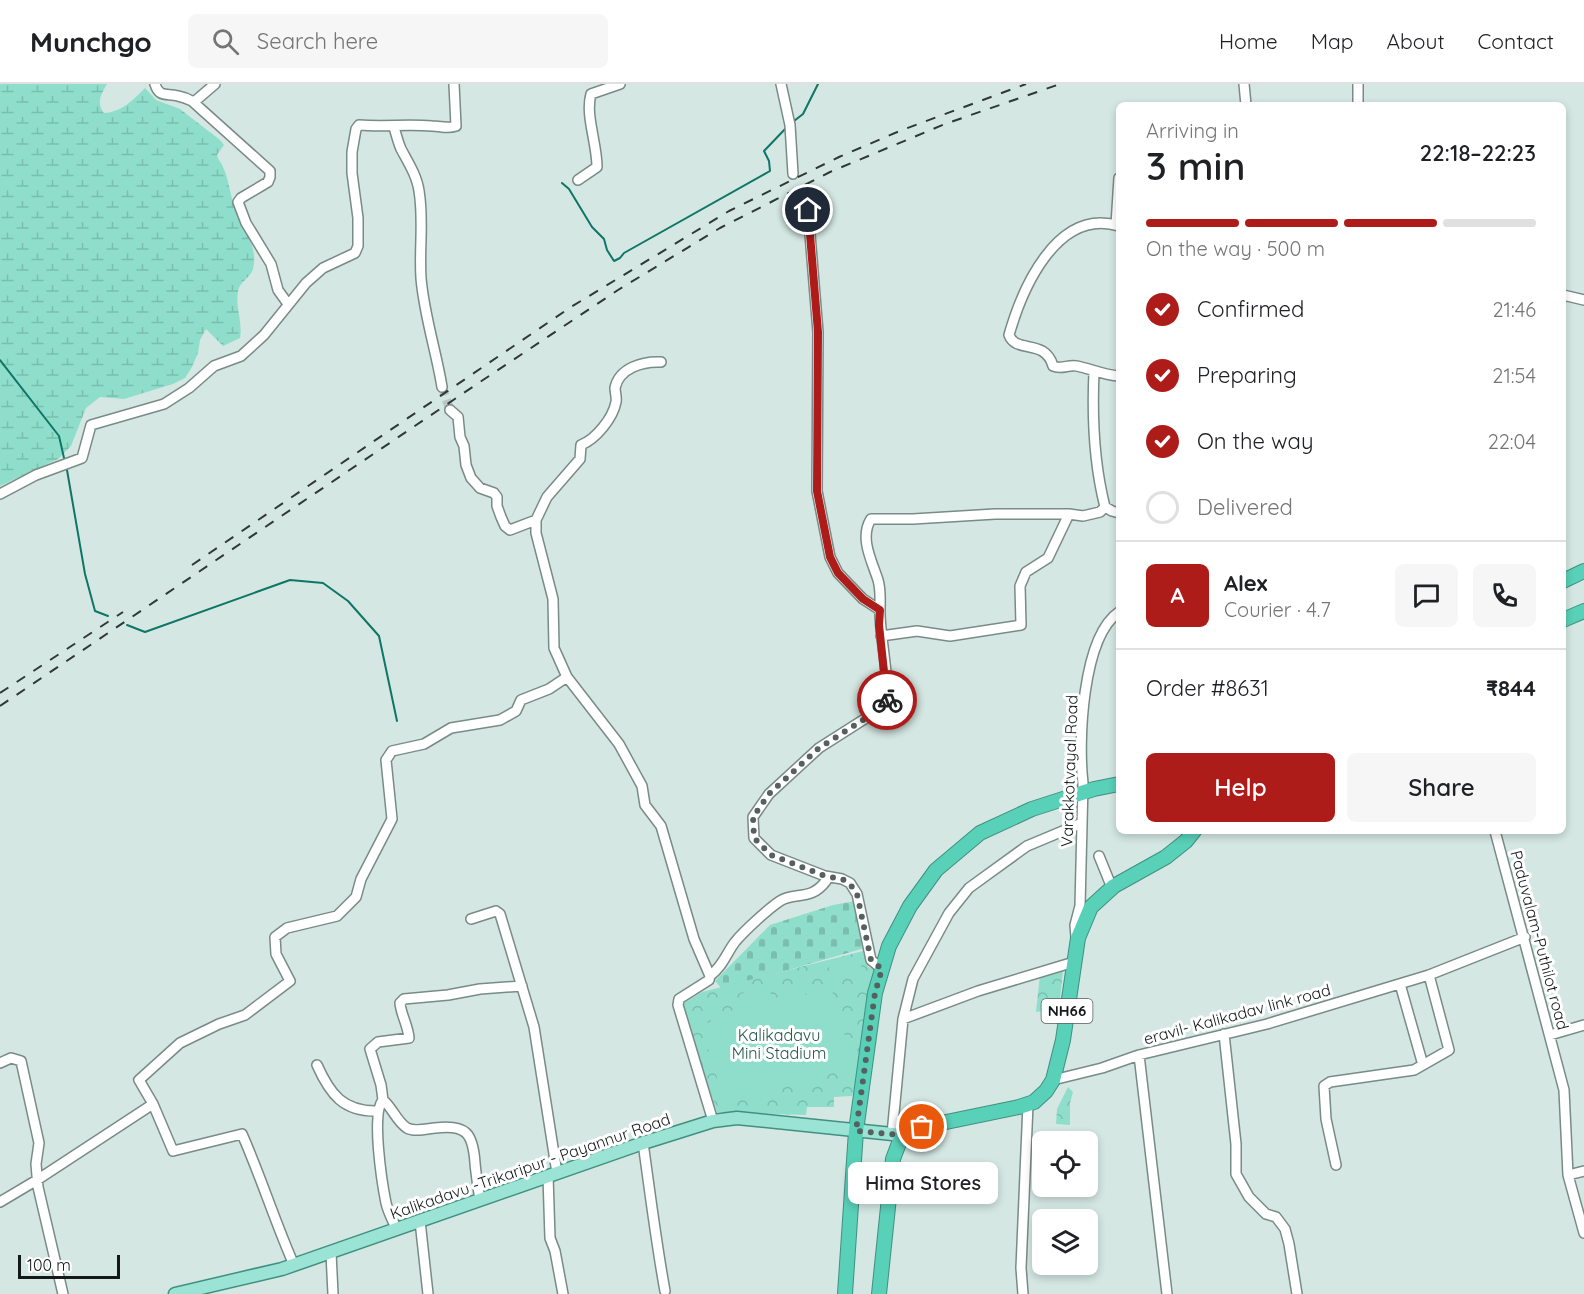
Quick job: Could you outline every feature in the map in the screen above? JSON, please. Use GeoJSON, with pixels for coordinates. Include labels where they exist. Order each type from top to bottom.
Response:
{"type":"FeatureCollection","features":[{"type":"Feature","properties":{"kind":"highway"},"geometry":{"type":"LineString","coordinates":[[1566,580],[1584,571]]}},
{"type":"Feature","properties":{"kind":"highway"},"geometry":{"type":"LineString","coordinates":[[1566,619],[1584,611]]}},
{"type":"Feature","properties":{"kind":"highway"},"geometry":{"type":"LineString","coordinates":[[844,1294],[856,1131],[875,993],[889,946],[910,906],[936,870],[980,833],[1032,809],[1116,785]]}},
{"type":"Feature","properties":{"kind":"highway","name":"NH66"},"geometry":{"type":"LineString","coordinates":[[1053,1080],[1063,1040],[1078,938],[1091,907],[1114,886],[1166,857],[1192,834]]}},
{"type":"Feature","properties":{"kind":"highway"},"geometry":{"type":"LineString","coordinates":[[879,1294],[892,1159],[897,1135],[922,1127],[1028,1104],[1046,1091],[1053,1080]]}},
{"type":"Feature","properties":{"kind":"main road","name":"Kalikadavu -Trikaripur - Payannur Road"},"geometry":{"type":"LineString","coordinates":[[175,1294],[294,1265],[643,1143],[714,1121],[737,1118],[897,1135]]}},
{"type":"Feature","properties":{"kind":"street"},"geometry":{"type":"LineString","coordinates":[[155,84],[157,91],[161,94],[179,96],[194,102],[270,171],[268,182],[238,202],[246,223],[271,264],[278,290],[288,304]]}},
{"type":"Feature","properties":{"kind":"street"},"geometry":{"type":"LineString","coordinates":[[194,102],[215,84]]}},
{"type":"Feature","properties":{"kind":"street"},"geometry":{"type":"LineString","coordinates":[[0,494],[36,475],[82,458],[91,425],[164,404],[189,388],[214,366],[241,356],[264,335],[306,283],[323,268],[355,253],[358,246],[358,219],[352,173],[352,152],[356,129],[359,125],[433,126],[449,129],[456,126],[454,84]]}},
{"type":"Feature","properties":{"kind":"street"},"geometry":{"type":"LineString","coordinates":[[578,180],[597,167],[596,142],[589,110],[591,94],[620,84]]}},
{"type":"Feature","properties":{"kind":"street"},"geometry":{"type":"LineString","coordinates":[[782,84],[790,128],[793,174]]}},
{"type":"Feature","properties":{"kind":"street"},"geometry":{"type":"LineString","coordinates":[[1244,84],[1246,102]]}},
{"type":"Feature","properties":{"kind":"street"},"geometry":{"type":"LineString","coordinates":[[1358,84],[1358,102]]}},
{"type":"Feature","properties":{"kind":"street"},"geometry":{"type":"LineString","coordinates":[[394,127],[400,147],[419,189],[421,280],[442,387]]}},
{"type":"Feature","properties":{"kind":"street"},"geometry":{"type":"LineString","coordinates":[[802,192],[808,210],[818,332],[817,491],[830,557],[838,573],[863,599],[880,610]]}},
{"type":"Feature","properties":{"kind":"street"},"geometry":{"type":"LineString","coordinates":[[1116,225],[1083,226],[1056,242],[1023,292],[1009,335],[1015,343],[1029,345],[1044,352],[1051,358],[1053,366],[1057,368],[1075,365],[1094,372],[1116,376]]}},
{"type":"Feature","properties":{"kind":"street"},"geometry":{"type":"LineString","coordinates":[[1566,296],[1584,300]]}},
{"type":"Feature","properties":{"kind":"street"},"geometry":{"type":"LineString","coordinates":[[661,362],[649,362],[631,368],[622,374],[615,388],[616,403],[609,416],[600,431],[591,440],[581,445],[580,459],[547,497],[536,520],[536,533],[553,599],[554,648],[567,677],[619,744],[642,786],[645,806],[662,825],[694,939],[710,976]]}},
{"type":"Feature","properties":{"kind":"street"},"geometry":{"type":"LineString","coordinates":[[1094,372],[1100,486],[1105,507],[1116,512]]}},
{"type":"Feature","properties":{"kind":"street"},"geometry":{"type":"LineString","coordinates":[[450,410],[458,417],[460,437],[471,478],[480,488],[494,493],[497,497],[497,506],[504,526],[510,530],[517,529],[536,520]]}},
{"type":"Feature","properties":{"kind":"street"},"geometry":{"type":"LineString","coordinates":[[882,969],[871,960],[857,894],[850,884],[842,879],[825,876],[771,855],[754,838],[753,817],[769,794],[819,748],[885,706],[888,693],[880,636],[880,588],[871,564],[866,531],[871,519],[994,514],[1083,516],[1093,515],[1105,507]]}},
{"type":"Feature","properties":{"kind":"street"},"geometry":{"type":"LineString","coordinates":[[880,636],[916,631],[950,636],[1021,625],[1020,586],[1026,572],[1048,558],[1069,514]]}},
{"type":"Feature","properties":{"kind":"street","name":"Varakkotvayal Road"},"geometry":{"type":"LineString","coordinates":[[1078,938],[1075,925],[1080,906],[1084,698],[1089,665],[1095,648],[1116,614]]}},
{"type":"Feature","properties":{"kind":"street"},"geometry":{"type":"LineString","coordinates":[[294,1265],[242,1134],[173,1151],[153,1104],[139,1080],[180,1043],[219,1024],[245,1016],[290,981],[276,954],[275,937],[287,928],[337,916],[356,897],[361,879],[392,819],[386,760],[392,751],[424,744],[451,728],[500,720],[516,711],[521,700],[567,677]]}},
{"type":"Feature","properties":{"kind":"street"},"geometry":{"type":"LineString","coordinates":[[897,1135],[903,1018],[913,979],[949,913],[969,888],[1027,846],[1082,823]]}},
{"type":"Feature","properties":{"kind":"street","name":"Paduvalam-Puthilot road"},"geometry":{"type":"LineString","coordinates":[[1496,834],[1564,1090],[1568,1175],[1584,1233]]}},
{"type":"Feature","properties":{"kind":"street"},"geometry":{"type":"LineString","coordinates":[[1099,856],[1110,883],[1114,886]]}},
{"type":"Feature","properties":{"kind":"street"},"geometry":{"type":"LineString","coordinates":[[714,1121],[678,1005],[679,999],[708,980],[724,962],[736,940],[774,906],[785,898],[813,893],[826,881],[825,876]]}},
{"type":"Feature","properties":{"kind":"street"},"geometry":{"type":"LineString","coordinates":[[471,919],[496,911],[500,914],[534,1027],[553,1174],[550,1238],[555,1251],[563,1294]]}},
{"type":"Feature","properties":{"kind":"street","name":"eravil- Kalikadav link road"},"geometry":{"type":"LineString","coordinates":[[1053,1080],[1102,1068],[1139,1054],[1267,1024],[1400,984],[1525,938]]}},
{"type":"Feature","properties":{"kind":"street"},"geometry":{"type":"LineString","coordinates":[[903,1018],[978,991],[1074,962]]}},
{"type":"Feature","properties":{"kind":"street"},"geometry":{"type":"LineString","coordinates":[[1336,1165],[1326,1119],[1324,1086],[1330,1082],[1414,1070],[1449,1050],[1429,975]]}},
{"type":"Feature","properties":{"kind":"street"},"geometry":{"type":"LineString","coordinates":[[1400,984],[1423,1065]]}},
{"type":"Feature","properties":{"kind":"street"},"geometry":{"type":"LineString","coordinates":[[480,1200],[474,1148],[470,1137],[457,1128],[409,1129],[383,1100],[381,1085],[370,1050],[378,1042],[410,1038],[400,1010],[400,1003],[404,999],[448,995],[480,988],[522,986]]}},
{"type":"Feature","properties":{"kind":"street"},"geometry":{"type":"LineString","coordinates":[[1550,1035],[1584,1025]]}},
{"type":"Feature","properties":{"kind":"street"},"geometry":{"type":"LineString","coordinates":[[1224,1034],[1236,1144],[1236,1174],[1249,1197],[1266,1214],[1276,1217],[1284,1229],[1289,1244],[1297,1294]]}},
{"type":"Feature","properties":{"kind":"street"},"geometry":{"type":"LineString","coordinates":[[1139,1054],[1167,1294]]}},
{"type":"Feature","properties":{"kind":"street"},"geometry":{"type":"LineString","coordinates":[[0,1063],[11,1058],[21,1061],[39,1143],[36,1164],[37,1180],[63,1294]]}},
{"type":"Feature","properties":{"kind":"street"},"geometry":{"type":"LineString","coordinates":[[317,1065],[336,1098],[355,1109],[378,1111]]}},
{"type":"Feature","properties":{"kind":"street"},"geometry":{"type":"LineString","coordinates":[[383,1100],[378,1105],[376,1128],[387,1205],[397,1230]]}},
{"type":"Feature","properties":{"kind":"street"},"geometry":{"type":"LineString","coordinates":[[0,1202],[153,1104]]}},
{"type":"Feature","properties":{"kind":"street"},"geometry":{"type":"LineString","coordinates":[[1023,1294],[1028,1104]]}},
{"type":"Feature","properties":{"kind":"street"},"geometry":{"type":"LineString","coordinates":[[643,1143],[658,1257],[665,1291]]}},
{"type":"Feature","properties":{"kind":"street"},"geometry":{"type":"LineString","coordinates":[[1568,1175],[1584,1171]]}},
{"type":"Feature","properties":{"kind":"street"},"geometry":{"type":"LineString","coordinates":[[420,1221],[428,1294]]}},
{"type":"Feature","properties":{"kind":"street"},"geometry":{"type":"LineString","coordinates":[[331,1252],[333,1294]]}},
{"type":"Feature","properties":{"kind":"green space"},"geometry":{"type":"Polygon","coordinates":[[[0,84],[107,84],[100,102],[104,113],[122,108],[145,88],[156,100],[180,109],[224,145],[217,155],[225,172],[235,208],[252,245],[254,261],[252,272],[240,285],[238,292],[240,338],[223,346],[206,329],[200,340],[192,367],[185,378],[124,399],[100,397],[86,408],[71,446],[58,459],[0,486],[0,84]]]}},
{"type":"Feature","properties":{"kind":"green space"},"geometry":{"type":"Polygon","coordinates":[[[855,901],[865,948],[722,989],[715,981],[770,925],[833,905],[855,901]]]}},
{"type":"Feature","properties":{"kind":"green space","name":"Kalikadavu Mini Stadium"},"geometry":{"type":"Polygon","coordinates":[[[863,951],[868,967],[875,970],[858,1077],[852,1096],[834,1097],[834,1107],[807,1107],[806,1115],[717,1112],[681,1005],[702,992],[863,951]]]}},
{"type":"Feature","properties":{"kind":"green space"},"geometry":{"type":"Polygon","coordinates":[[[858,956],[863,972],[832,982],[828,964],[858,956]]]}},
{"type":"Feature","properties":{"kind":"green space"},"geometry":{"type":"Polygon","coordinates":[[[1063,970],[1059,1009],[1036,1012],[1040,975],[1063,970]]]}},
{"type":"Feature","properties":{"kind":"green space"},"geometry":{"type":"Polygon","coordinates":[[[769,986],[773,1003],[776,1001],[775,998],[804,990],[806,995],[831,987],[854,1067],[725,1104],[701,1025],[711,1022],[710,1017],[740,1008],[738,1001],[741,1000],[740,994],[769,986]]]}},
{"type":"Feature","properties":{"kind":"green space"},"geometry":{"type":"Polygon","coordinates":[[[1068,1087],[1073,1092],[1070,1103],[1070,1125],[1056,1124],[1057,1109],[1068,1087]]]}},
{"type":"Feature","properties":{"kind":"waterway"},"geometry":{"type":"LineString","coordinates":[[794,121],[803,114],[818,84]]}},
{"type":"Feature","properties":{"kind":"waterway"},"geometry":{"type":"LineString","coordinates":[[562,183],[569,189],[592,227],[604,239],[607,250],[614,261],[624,253],[770,171],[769,161],[764,151],[787,127]]}},
{"type":"Feature","properties":{"kind":"waterway"},"geometry":{"type":"LineString","coordinates":[[0,360],[59,436],[64,458]]}},
{"type":"Feature","properties":{"kind":"waterway"},"geometry":{"type":"LineString","coordinates":[[67,470],[85,574],[95,611],[108,616]]}},
{"type":"Feature","properties":{"kind":"waterway"},"geometry":{"type":"LineString","coordinates":[[127,625],[145,632],[290,580],[323,583],[348,601],[379,636],[397,721]]}},
{"type":"Feature","properties":{"kind":"tunnel"},"geometry":{"type":"LineString","coordinates":[[442,387],[450,410]]}},
{"type":"Feature","properties":{"kind":"railway"},"geometry":{"type":"LineString","coordinates":[[192,565],[571,307],[729,211],[839,157],[902,130],[1026,84]]}},
{"type":"Feature","properties":{"kind":"railway"},"geometry":{"type":"LineString","coordinates":[[0,706],[618,290],[720,228],[830,172],[945,124],[1060,84]]}},
{"type":"Feature","properties":{"kind":"railway"},"geometry":{"type":"LineString","coordinates":[[0,693],[123,612]]}},
{"type":"Feature","properties":{"kind":"way so far"},"geometry":{"type":"LineString","coordinates":[[887,700],[885,706],[819,748],[769,794],[753,817],[754,838],[771,855],[825,876],[842,879],[850,884],[857,894],[871,960],[882,969],[875,993],[856,1131],[902,1135],[922,1127]]}},
{"type":"Feature","properties":{"kind":"place","name":"Hima Stores"},"geometry":{"type":"Point","coordinates":[922,1127]}},
{"type":"Feature","properties":{"kind":"route"},"geometry":{"type":"LineString","coordinates":[[808,210],[818,332],[817,491],[830,557],[838,573],[863,599],[880,610],[879,625],[887,700]]}}]}
